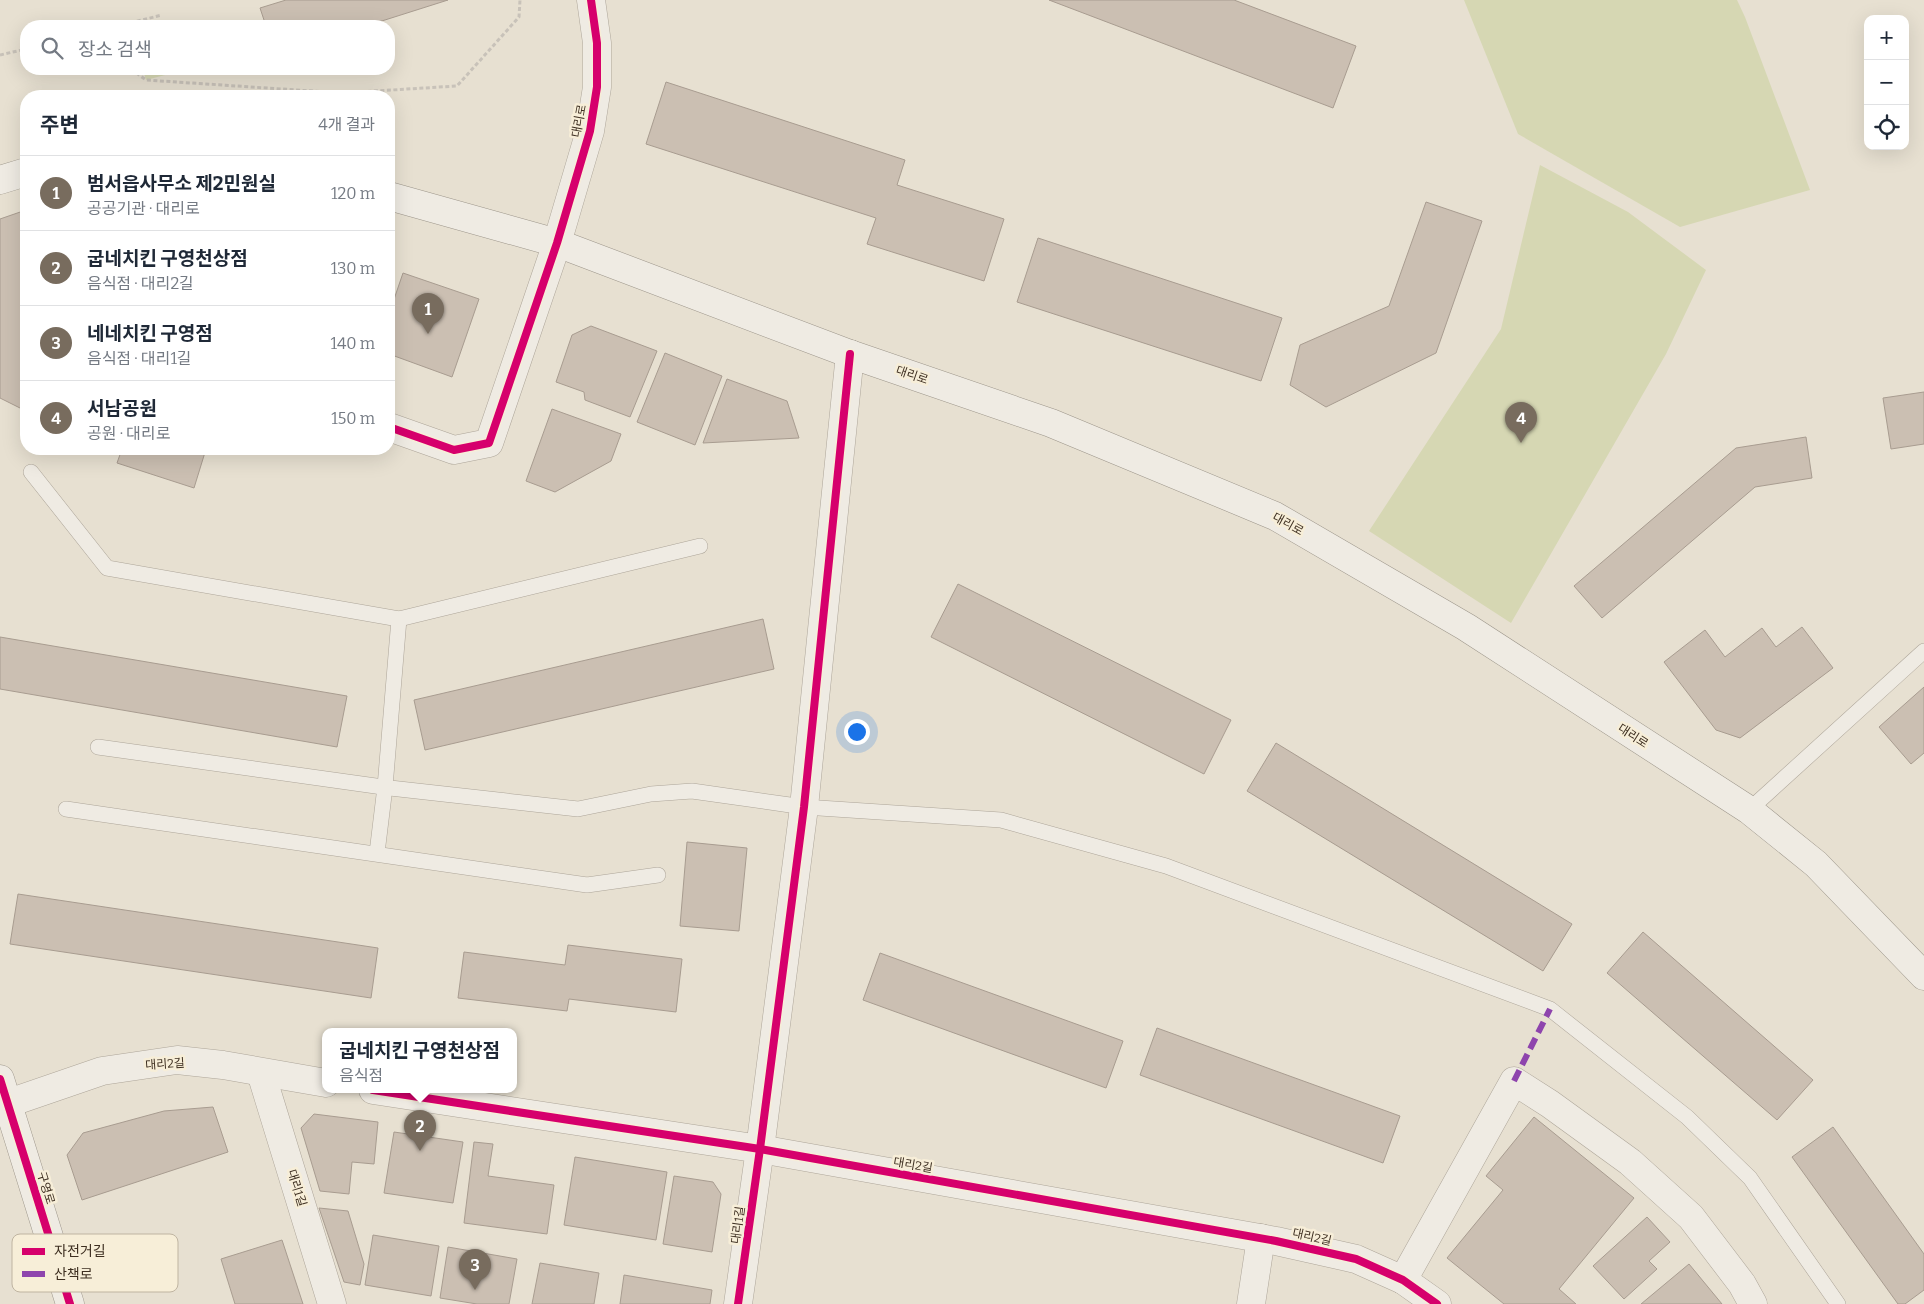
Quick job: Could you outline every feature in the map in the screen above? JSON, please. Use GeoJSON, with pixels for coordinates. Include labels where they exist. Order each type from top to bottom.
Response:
{"type":"FeatureCollection","features":[{"type":"Feature","properties":{"kind":"street","name":"대리로"},"geometry":{"type":"LineString","coordinates":[[557,242],[590,131],[597,87],[597,43],[591,0]]}},
{"type":"Feature","properties":{"kind":"street"},"geometry":{"type":"LineString","coordinates":[[0,180],[20,174]]}},
{"type":"Feature","properties":{"kind":"street","name":"대리로"},"geometry":{"type":"LineString","coordinates":[[395,198],[557,242],[850,354],[1051,423],[1275,516],[1466,627],[1750,810],[1816,864],[1924,976]]}},
{"type":"Feature","properties":{"kind":"street"},"geometry":{"type":"LineString","coordinates":[[395,429],[454,450],[489,443],[557,242]]}},
{"type":"Feature","properties":{"kind":"street","name":"대리1길"},"geometry":{"type":"LineString","coordinates":[[738,1304],[804,806],[850,354]]}},
{"type":"Feature","properties":{"kind":"street","name":"대리2길"},"geometry":{"type":"LineString","coordinates":[[3,1096],[102,1071],[177,1060],[223,1065],[322,1082]]}},
{"type":"Feature","properties":{"kind":"street","name":"대리1길"},"geometry":{"type":"LineString","coordinates":[[261,1073],[332,1304]]}},
{"type":"Feature","properties":{"kind":"street"},"geometry":{"type":"LineString","coordinates":[[1403,1280],[1514,1081],[1550,1104],[1630,1162],[1691,1217],[1742,1284],[1753,1304]]}},
{"type":"Feature","properties":{"kind":"street","name":"대리2길"},"geometry":{"type":"LineString","coordinates":[[393,1093],[760,1149],[1261,1238],[1356,1259],[1403,1280],[1437,1304]]}},
{"type":"Feature","properties":{"kind":"street","name":"구영로"},"geometry":{"type":"LineString","coordinates":[[3,1096],[47,1234]]}},
{"type":"Feature","properties":{"kind":"street"},"geometry":{"type":"LineString","coordinates":[[1251,1304],[1261,1238]]}},
{"type":"Feature","properties":{"kind":"street","name":"구영로"},"geometry":{"type":"LineString","coordinates":[[66,1292],[70,1304]]}},
{"type":"Feature","properties":{"kind":"lane"},"geometry":{"type":"LineString","coordinates":[[31,472],[107,568],[399,619],[700,546]]}},
{"type":"Feature","properties":{"kind":"lane"},"geometry":{"type":"LineString","coordinates":[[378,853],[399,619]]}},
{"type":"Feature","properties":{"kind":"lane"},"geometry":{"type":"LineString","coordinates":[[1750,810],[1924,651]]}},
{"type":"Feature","properties":{"kind":"lane"},"geometry":{"type":"LineString","coordinates":[[98,747],[385,787],[578,809],[651,794],[692,791],[804,806],[1001,820],[1166,866],[1550,1009],[1687,1117],[1750,1178],[1838,1304]]}},
{"type":"Feature","properties":{"kind":"lane"},"geometry":{"type":"LineString","coordinates":[[66,809],[587,885],[658,875]]}},
{"type":"Feature","properties":{"kind":"path"},"geometry":{"type":"LineString","coordinates":[[391,90],[457,86],[519,17],[520,0]]}},
{"type":"Feature","properties":{"kind":"path"},"geometry":{"type":"LineString","coordinates":[[142,20],[162,15]]}},
{"type":"Feature","properties":{"kind":"path"},"geometry":{"type":"LineString","coordinates":[[0,55],[20,50]]}},
{"type":"Feature","properties":{"kind":"path"},"geometry":{"type":"LineString","coordinates":[[139,75],[146,80],[297,90]]}},
{"type":"Feature","properties":{"kind":"green space"},"geometry":{"type":"Polygon","coordinates":[[[1464,0],[1737,0],[1810,190],[1680,227],[1518,134],[1464,0]]]}},
{"type":"Feature","properties":{"kind":"green space"},"geometry":{"type":"Polygon","coordinates":[[[145,75],[165,75],[146,80],[145,75]]]}},
{"type":"Feature","properties":{"kind":"green space"},"geometry":{"type":"Polygon","coordinates":[[[1540,165],[1628,212],[1706,270],[1666,354],[1511,623],[1369,531],[1501,329],[1540,165]]]}},
{"type":"Feature","properties":{"kind":"building"},"geometry":{"type":"Polygon","coordinates":[[[286,0],[448,0],[385,20],[264,20],[260,8],[286,0]]]}},
{"type":"Feature","properties":{"kind":"building"},"geometry":{"type":"Polygon","coordinates":[[[1049,0],[1234,0],[1356,46],[1333,108],[1049,0]]]}},
{"type":"Feature","properties":{"kind":"building"},"geometry":{"type":"Polygon","coordinates":[[[666,82],[905,160],[897,185],[1004,219],[984,281],[867,244],[876,218],[646,144],[666,82]]]}},
{"type":"Feature","properties":{"kind":"building"},"geometry":{"type":"Polygon","coordinates":[[[1426,202],[1482,221],[1436,353],[1326,407],[1290,385],[1300,345],[1389,306],[1426,202]]]}},
{"type":"Feature","properties":{"kind":"building"},"geometry":{"type":"Polygon","coordinates":[[[20,212],[20,408],[0,398],[0,219],[20,212]]]}},
{"type":"Feature","properties":{"kind":"building"},"geometry":{"type":"Polygon","coordinates":[[[1038,238],[1282,318],[1261,381],[1017,302],[1038,238]]]}},
{"type":"Feature","properties":{"kind":"building"},"geometry":{"type":"Polygon","coordinates":[[[403,273],[479,299],[452,377],[395,356],[395,296],[403,273]]]}},
{"type":"Feature","properties":{"kind":"building"},"geometry":{"type":"Polygon","coordinates":[[[591,326],[657,351],[630,417],[585,400],[584,392],[556,382],[572,335],[591,326]]]}},
{"type":"Feature","properties":{"kind":"building"},"geometry":{"type":"Polygon","coordinates":[[[665,353],[722,376],[695,445],[637,422],[665,353]]]}},
{"type":"Feature","properties":{"kind":"building"},"geometry":{"type":"Polygon","coordinates":[[[727,379],[787,401],[799,438],[703,443],[727,379]]]}},
{"type":"Feature","properties":{"kind":"building"},"geometry":{"type":"Polygon","coordinates":[[[1924,392],[1924,444],[1891,449],[1883,398],[1924,392]]]}},
{"type":"Feature","properties":{"kind":"building"},"geometry":{"type":"Polygon","coordinates":[[[552,409],[621,434],[611,461],[555,492],[526,481],[552,409]]]}},
{"type":"Feature","properties":{"kind":"building"},"geometry":{"type":"Polygon","coordinates":[[[1806,437],[1812,478],[1755,487],[1602,618],[1574,586],[1736,448],[1806,437]]]}},
{"type":"Feature","properties":{"kind":"building"},"geometry":{"type":"Polygon","coordinates":[[[120,455],[204,455],[194,488],[117,463],[120,455]]]}},
{"type":"Feature","properties":{"kind":"building"},"geometry":{"type":"Polygon","coordinates":[[[958,584],[1231,720],[1204,774],[931,637],[958,584]]]}},
{"type":"Feature","properties":{"kind":"building"},"geometry":{"type":"Polygon","coordinates":[[[763,619],[774,669],[425,750],[414,700],[763,619]]]}},
{"type":"Feature","properties":{"kind":"building"},"geometry":{"type":"Polygon","coordinates":[[[1802,627],[1833,668],[1740,738],[1716,730],[1664,662],[1705,630],[1725,657],[1762,628],[1776,647],[1802,627]]]}},
{"type":"Feature","properties":{"kind":"building"},"geometry":{"type":"Polygon","coordinates":[[[0,637],[347,696],[337,747],[0,689],[0,637]]]}},
{"type":"Feature","properties":{"kind":"building"},"geometry":{"type":"Polygon","coordinates":[[[1924,687],[1924,753],[1911,764],[1879,727],[1924,687]]]}},
{"type":"Feature","properties":{"kind":"building"},"geometry":{"type":"Polygon","coordinates":[[[1276,743],[1572,924],[1543,971],[1247,791],[1276,743]]]}},
{"type":"Feature","properties":{"kind":"building"},"geometry":{"type":"Polygon","coordinates":[[[687,842],[747,848],[739,931],[680,926],[687,842]]]}},
{"type":"Feature","properties":{"kind":"building"},"geometry":{"type":"Polygon","coordinates":[[[18,894],[378,948],[371,998],[10,944],[18,894]]]}},
{"type":"Feature","properties":{"kind":"building"},"geometry":{"type":"Polygon","coordinates":[[[1643,932],[1813,1080],[1777,1120],[1607,973],[1643,932]]]}},
{"type":"Feature","properties":{"kind":"building"},"geometry":{"type":"Polygon","coordinates":[[[568,945],[682,959],[676,1012],[569,999],[567,1011],[458,998],[464,952],[565,965],[568,945]]]}},
{"type":"Feature","properties":{"kind":"building"},"geometry":{"type":"Polygon","coordinates":[[[880,953],[1123,1041],[1106,1088],[863,1000],[880,953]]]}},
{"type":"Feature","properties":{"kind":"building"},"geometry":{"type":"Polygon","coordinates":[[[1157,1028],[1400,1116],[1383,1163],[1140,1075],[1157,1028]]]}},
{"type":"Feature","properties":{"kind":"building"},"geometry":{"type":"Polygon","coordinates":[[[213,1107],[228,1152],[82,1200],[67,1155],[83,1133],[164,1111],[213,1107]]]}},
{"type":"Feature","properties":{"kind":"building"},"geometry":{"type":"Polygon","coordinates":[[[314,1114],[378,1122],[374,1164],[352,1162],[349,1194],[320,1191],[301,1128],[314,1114]]]}},
{"type":"Feature","properties":{"kind":"building"},"geometry":{"type":"Polygon","coordinates":[[[1534,1117],[1634,1198],[1559,1289],[1576,1304],[1504,1304],[1447,1258],[1503,1190],[1486,1176],[1534,1117]]]}},
{"type":"Feature","properties":{"kind":"building"},"geometry":{"type":"Polygon","coordinates":[[[1833,1127],[1924,1254],[1924,1290],[1905,1304],[1898,1304],[1792,1157],[1833,1127]]]}},
{"type":"Feature","properties":{"kind":"building"},"geometry":{"type":"Polygon","coordinates":[[[394,1132],[463,1142],[453,1203],[384,1193],[394,1132]]]}},
{"type":"Feature","properties":{"kind":"building"},"geometry":{"type":"Polygon","coordinates":[[[474,1142],[493,1144],[488,1176],[554,1185],[547,1234],[464,1223],[474,1142]]]}},
{"type":"Feature","properties":{"kind":"building"},"geometry":{"type":"Polygon","coordinates":[[[575,1157],[667,1172],[656,1240],[564,1225],[575,1157]]]}},
{"type":"Feature","properties":{"kind":"building"},"geometry":{"type":"Polygon","coordinates":[[[674,1176],[713,1182],[721,1194],[712,1252],[663,1244],[674,1176]]]}},
{"type":"Feature","properties":{"kind":"building"},"geometry":{"type":"Polygon","coordinates":[[[319,1208],[348,1211],[364,1264],[360,1285],[344,1282],[319,1208]]]}},
{"type":"Feature","properties":{"kind":"building"},"geometry":{"type":"Polygon","coordinates":[[[1647,1217],[1670,1242],[1649,1261],[1657,1269],[1624,1299],[1593,1266],[1647,1217]]]}},
{"type":"Feature","properties":{"kind":"building"},"geometry":{"type":"Polygon","coordinates":[[[373,1235],[439,1246],[431,1296],[365,1285],[373,1235]]]}},
{"type":"Feature","properties":{"kind":"building"},"geometry":{"type":"Polygon","coordinates":[[[282,1240],[303,1304],[235,1304],[221,1259],[282,1240]]]}},
{"type":"Feature","properties":{"kind":"building"},"geometry":{"type":"Polygon","coordinates":[[[448,1247],[517,1259],[509,1304],[477,1304],[440,1298],[448,1247]]]}},
{"type":"Feature","properties":{"kind":"building"},"geometry":{"type":"Polygon","coordinates":[[[540,1263],[599,1273],[594,1304],[532,1304],[540,1263]]]}},
{"type":"Feature","properties":{"kind":"building"},"geometry":{"type":"Polygon","coordinates":[[[1689,1264],[1722,1304],[1641,1304],[1689,1264]]]}},
{"type":"Feature","properties":{"kind":"building"},"geometry":{"type":"Polygon","coordinates":[[[624,1275],[712,1290],[710,1304],[620,1304],[624,1275]]]}},
{"type":"Feature","properties":{"kind":"marked path"},"geometry":{"type":"LineString","coordinates":[[1514,1081],[1550,1009]]}},
{"type":"Feature","properties":{"kind":"cycle path"},"geometry":{"type":"LineString","coordinates":[[395,429],[454,450],[489,443],[557,243],[590,131],[597,87],[597,43],[591,0]]}},
{"type":"Feature","properties":{"kind":"cycle path"},"geometry":{"type":"LineString","coordinates":[[738,1304],[804,807],[850,354]]}},
{"type":"Feature","properties":{"kind":"cycle path"},"geometry":{"type":"LineString","coordinates":[[0,1079],[48,1234]]}},
{"type":"Feature","properties":{"kind":"cycle path"},"geometry":{"type":"LineString","coordinates":[[393,1093],[760,1149],[1276,1241],[1356,1259],[1403,1280],[1437,1304]]}},
{"type":"Feature","properties":{"kind":"cycle path"},"geometry":{"type":"LineString","coordinates":[[66,1292],[70,1304]]}},
{"type":"Feature","properties":{"kind":"place","name":"범서읍사무소 제2민원실"},"geometry":{"type":"Point","coordinates":[428,334]}},
{"type":"Feature","properties":{"kind":"place","name":"서남공원"},"geometry":{"type":"Point","coordinates":[1521,443]}},
{"type":"Feature","properties":{"kind":"place","name":"굽네치킨 구영천상점"},"geometry":{"type":"Point","coordinates":[420,1151]}},
{"type":"Feature","properties":{"kind":"place","name":"네네치킨 구영점"},"geometry":{"type":"Point","coordinates":[475,1290]}}]}
